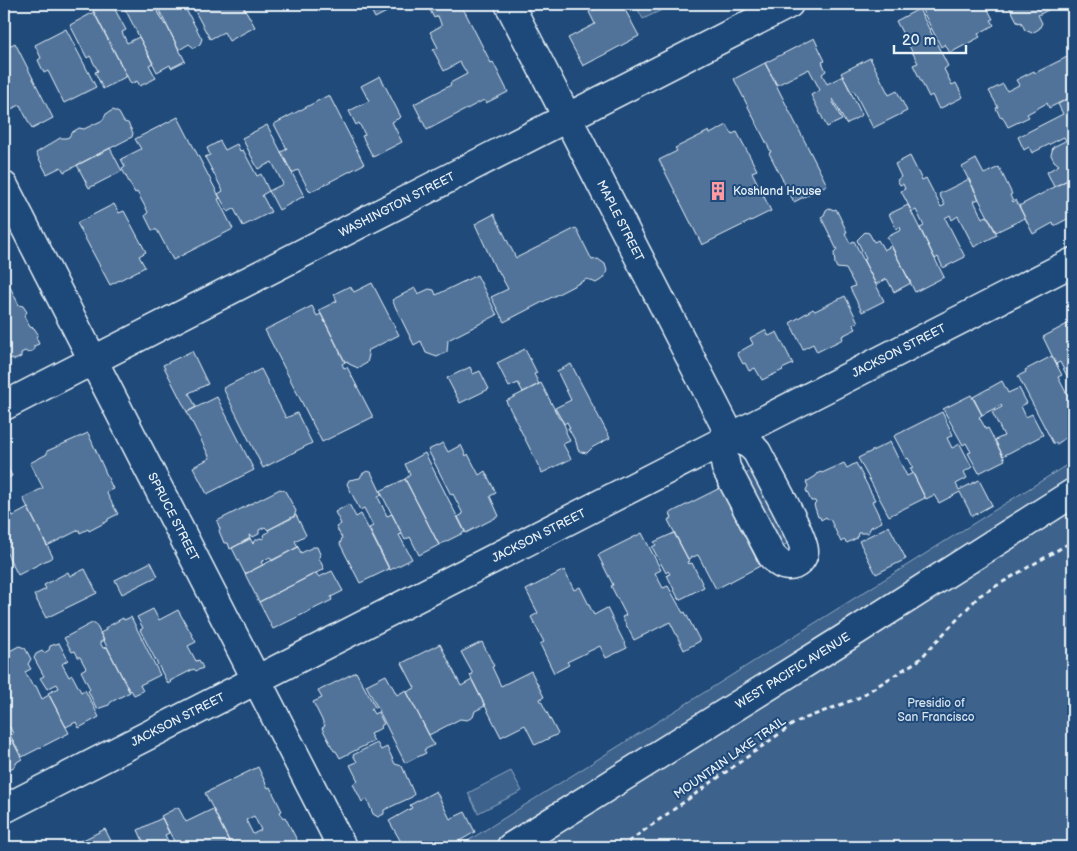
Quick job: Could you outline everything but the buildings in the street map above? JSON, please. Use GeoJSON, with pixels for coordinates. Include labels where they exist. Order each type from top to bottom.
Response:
{"type":"FeatureCollection","features":[{"type":"Feature","properties":{"kind":"street","name":"MAPLE STREET"},"geometry":{"type":"LineString","coordinates":[[509,4],[731,438]]}},
{"type":"Feature","properties":{"kind":"street","name":"WASHINGTON STREET"},"geometry":{"type":"LineString","coordinates":[[4,406],[789,4]]}},
{"type":"Feature","properties":{"kind":"street","name":"SPRUCE STREET"},"geometry":{"type":"LineString","coordinates":[[4,186],[342,847]]}},
{"type":"Feature","properties":{"kind":"street","name":"JACKSON STREET"},"geometry":{"type":"LineString","coordinates":[[4,809],[1073,262]]}},
{"type":"Feature","properties":{"kind":"street","name":"WEST PACIFIC AVENUE"},"geometry":{"type":"LineString","coordinates":[[511,847],[1073,493]]}},
{"type":"Feature","properties":{"kind":"path","name":"MOUNTAIN LAKE TRAIL"},"geometry":{"type":"LineString","coordinates":[[622,847],[796,722],[858,698],[919,660],[979,596],[1073,540]]}},
{"type":"Feature","properties":{"kind":"green space"},"geometry":{"type":"Polygon","coordinates":[[[635,4],[674,4],[643,19],[635,4]]]}},
{"type":"Feature","properties":{"kind":"green space","name":"Presidio of San Francisco"},"geometry":{"type":"Polygon","coordinates":[[[1073,461],[1073,847],[458,847],[1073,461]]]}},
{"type":"Feature","properties":{"kind":"green space"},"geometry":{"type":"Polygon","coordinates":[[[753,471],[788,541],[787,544],[781,546],[743,480],[748,472],[753,471]]]}},
{"type":"Feature","properties":{"kind":"green space"},"geometry":{"type":"Polygon","coordinates":[[[511,771],[522,791],[478,813],[468,793],[511,771]]]}},
{"type":"Feature","properties":{"kind":"place","name":"Koshland House"},"geometry":{"type":"Point","coordinates":[718,191]}}]}
